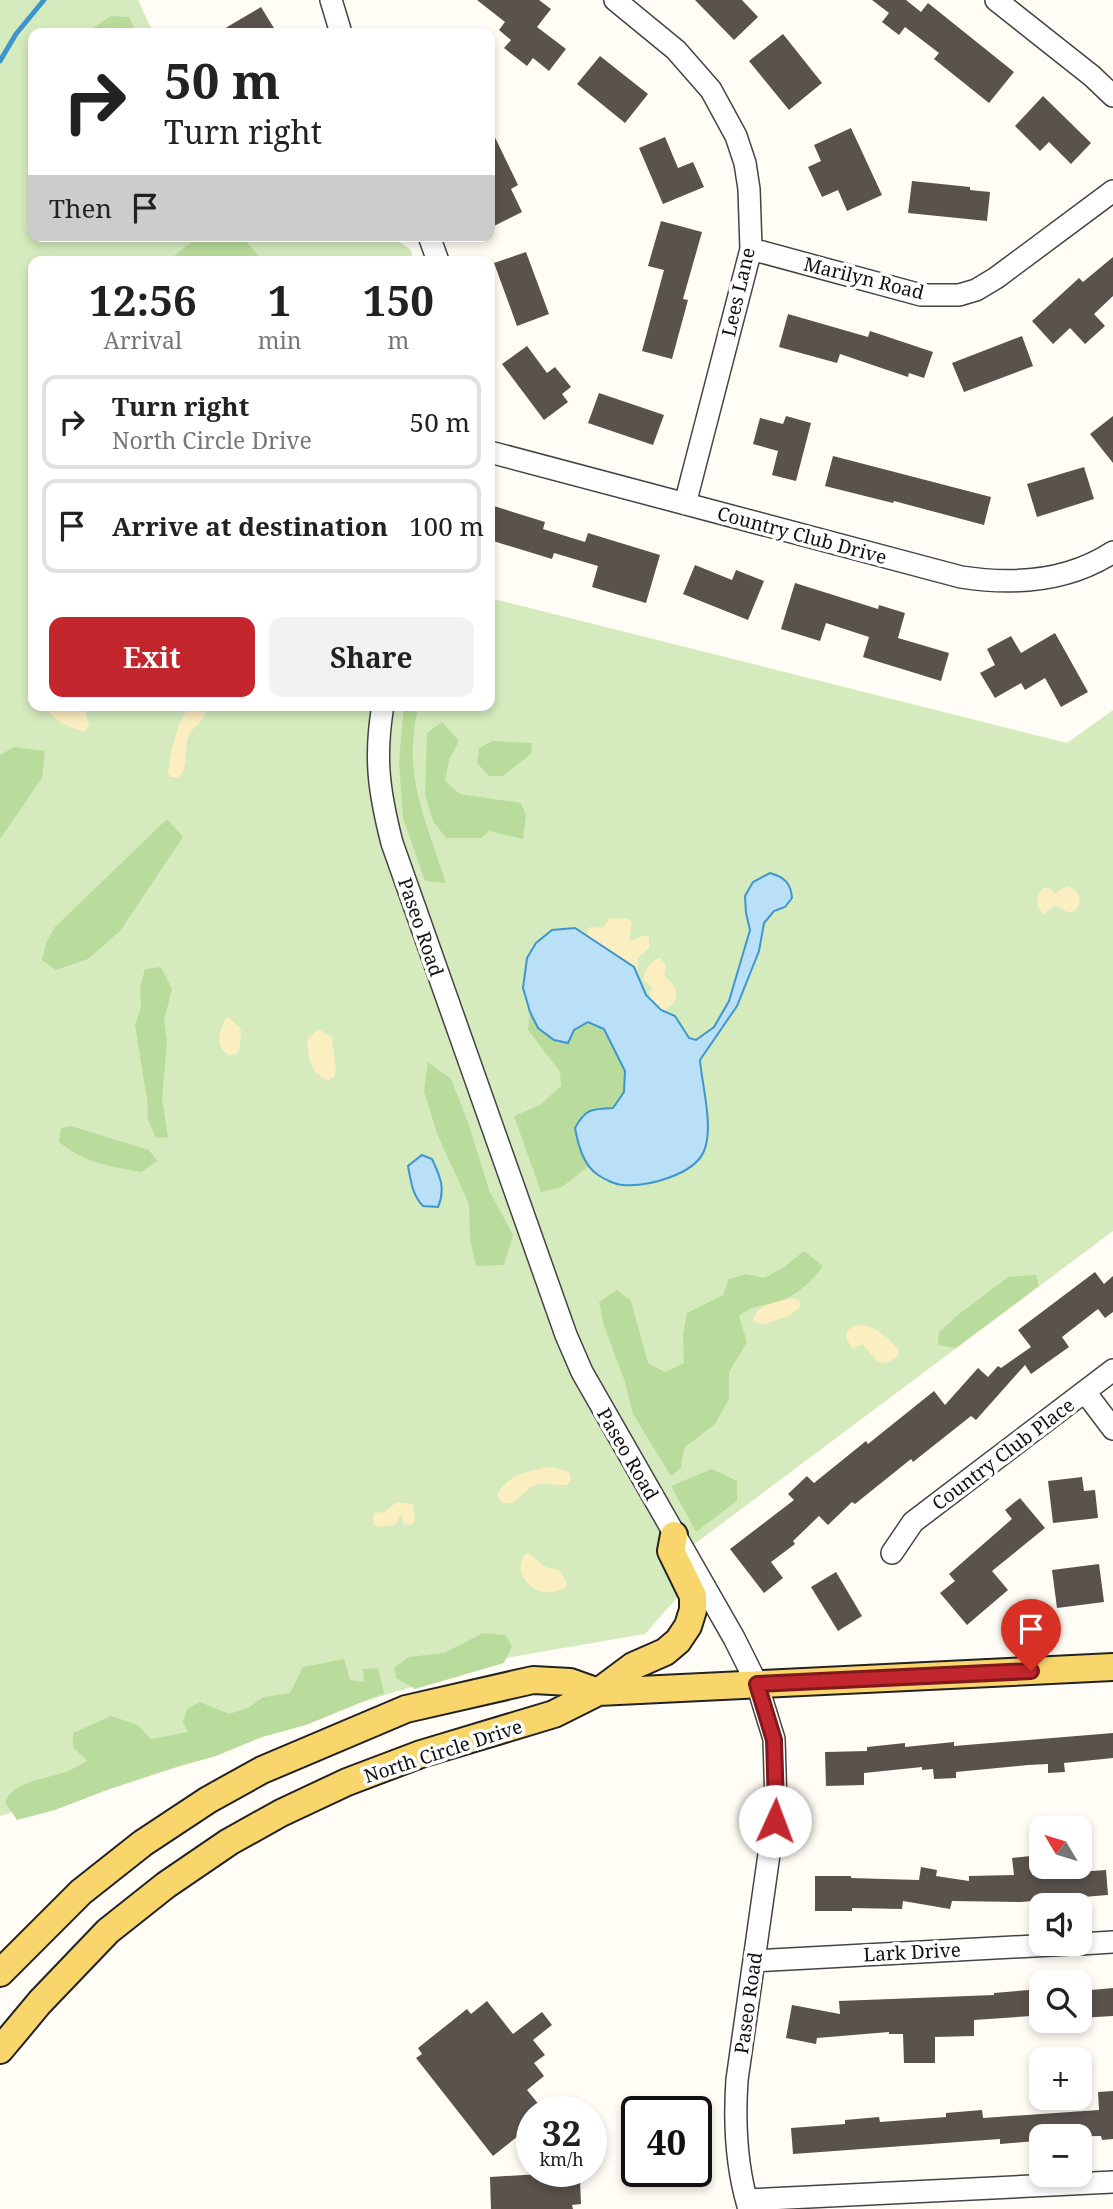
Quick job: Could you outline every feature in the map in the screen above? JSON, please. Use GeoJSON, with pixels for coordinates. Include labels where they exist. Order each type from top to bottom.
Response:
{"type":"FeatureCollection","features":[{"type":"Feature","properties":{"kind":"main road"},"geometry":{"type":"LineString","coordinates":[[598,1692],[633,1666],[665,1652],[678,1641],[688,1626],[693,1610],[693,1596],[670,1551],[674,1535]]}},
{"type":"Feature","properties":{"kind":"main road","name":"North Circle Drive"},"geometry":{"type":"LineString","coordinates":[[0,1973],[81,1892],[143,1843],[208,1800],[261,1770],[419,1706],[533,1680],[570,1682],[598,1692],[1113,1667]]}},
{"type":"Feature","properties":{"kind":"main road","name":"North Circle Drive"},"geometry":{"type":"LineString","coordinates":[[0,2050],[40,2002],[108,1931],[166,1885],[229,1842],[281,1813],[347,1782],[421,1754],[554,1714],[598,1692]]}},
{"type":"Feature","properties":{"kind":"street"},"geometry":{"type":"LineString","coordinates":[[331,0],[339,28]]}},
{"type":"Feature","properties":{"kind":"street","name":"Lees Lane"},"geometry":{"type":"LineString","coordinates":[[615,0],[676,50],[711,90],[725,113],[745,163],[749,189],[751,249],[685,504]]}},
{"type":"Feature","properties":{"kind":"street"},"geometry":{"type":"LineString","coordinates":[[996,0],[1113,96]]}},
{"type":"Feature","properties":{"kind":"street","name":"Marilyn Road"},"geometry":{"type":"LineString","coordinates":[[751,249],[922,295],[959,295],[976,290],[996,278],[1113,191]]}},
{"type":"Feature","properties":{"kind":"street","name":"Country Club Drive"},"geometry":{"type":"LineString","coordinates":[[495,453],[961,577],[986,581],[1035,580],[1062,575],[1113,552]]}},
{"type":"Feature","properties":{"kind":"street","name":"Paseo Road"},"geometry":{"type":"LineString","coordinates":[[382,711],[377,762],[381,800],[408,890],[566,1335],[582,1372],[734,1638],[757,1684],[774,1740],[776,1805],[735,2108],[736,2150],[748,2205]]}},
{"type":"Feature","properties":{"kind":"street"},"geometry":{"type":"LineString","coordinates":[[1085,1392],[1113,1370]]}},
{"type":"Feature","properties":{"kind":"street","name":"Country Club Place"},"geometry":{"type":"LineString","coordinates":[[892,1553],[913,1522],[1085,1392],[1113,1429]]}},
{"type":"Feature","properties":{"kind":"street"},"geometry":{"type":"LineString","coordinates":[[1092,1943],[1113,1942]]}},
{"type":"Feature","properties":{"kind":"street","name":"Lark Drive"},"geometry":{"type":"LineString","coordinates":[[754,1961],[1029,1946]]}},
{"type":"Feature","properties":{"kind":"street"},"geometry":{"type":"LineString","coordinates":[[748,2205],[1113,2182]]}},
{"type":"Feature","properties":{"kind":"green space"},"geometry":{"type":"Polygon","coordinates":[[[0,0],[138,0],[152,28],[28,28],[28,242],[400,242],[411,250],[412,256],[28,256],[28,711],[495,711],[495,599],[1067,743],[1113,710],[1113,1231],[670,1560],[684,1590],[645,1634],[511,1657],[0,1816],[0,0]]]}},
{"type":"Feature","properties":{"kind":"green space"},"geometry":{"type":"Polygon","coordinates":[[[111,16],[129,17],[134,28],[93,28],[111,16]]]}},
{"type":"Feature","properties":{"kind":"green space"},"geometry":{"type":"Polygon","coordinates":[[[192,242],[246,242],[259,256],[174,256],[192,242]]]}},
{"type":"Feature","properties":{"kind":"green space"},"geometry":{"type":"Polygon","coordinates":[[[403,711],[418,711],[414,729],[414,774],[424,817],[446,883],[425,881],[403,818],[399,762],[403,711]]]}},
{"type":"Feature","properties":{"kind":"green space"},"geometry":{"type":"Polygon","coordinates":[[[442,722],[459,741],[449,760],[445,781],[460,794],[521,803],[526,815],[523,839],[489,831],[481,838],[446,838],[433,821],[425,795],[427,733],[442,722]]]}},
{"type":"Feature","properties":{"kind":"green space"},"geometry":{"type":"Polygon","coordinates":[[[492,741],[532,743],[531,754],[503,776],[489,776],[477,763],[479,748],[492,741]]]}},
{"type":"Feature","properties":{"kind":"green space"},"geometry":{"type":"Polygon","coordinates":[[[14,747],[45,751],[42,778],[0,839],[0,755],[14,747]]]}},
{"type":"Feature","properties":{"kind":"green space"},"geometry":{"type":"Polygon","coordinates":[[[167,819],[183,837],[120,931],[88,959],[56,970],[42,960],[46,943],[54,928],[167,819]]]}},
{"type":"Feature","properties":{"kind":"green space"},"geometry":{"type":"Polygon","coordinates":[[[161,967],[172,989],[164,1020],[167,1041],[162,1099],[168,1137],[156,1138],[148,1120],[135,1025],[141,1007],[140,988],[145,969],[161,967]]]}},
{"type":"Feature","properties":{"kind":"green space"},"geometry":{"type":"Polygon","coordinates":[[[530,1012],[539,1028],[568,1043],[574,1030],[588,1022],[604,1029],[625,1071],[624,1092],[613,1108],[596,1109],[579,1148],[589,1166],[562,1187],[541,1192],[514,1116],[540,1105],[561,1086],[560,1072],[528,1030],[530,1012]]]}},
{"type":"Feature","properties":{"kind":"green space"},"geometry":{"type":"Polygon","coordinates":[[[428,1062],[451,1079],[469,1125],[489,1190],[513,1235],[504,1265],[476,1266],[470,1240],[469,1204],[438,1136],[424,1092],[428,1062]]]}},
{"type":"Feature","properties":{"kind":"green space"},"geometry":{"type":"Polygon","coordinates":[[[71,1126],[149,1150],[157,1161],[141,1172],[88,1159],[59,1142],[61,1128],[71,1126]]]}},
{"type":"Feature","properties":{"kind":"green space"},"geometry":{"type":"Polygon","coordinates":[[[804,1251],[823,1266],[807,1285],[791,1296],[750,1309],[739,1316],[747,1342],[729,1372],[729,1399],[715,1424],[684,1448],[681,1468],[671,1476],[633,1414],[624,1379],[604,1326],[599,1302],[617,1290],[631,1301],[648,1363],[665,1372],[684,1363],[683,1335],[687,1313],[723,1295],[729,1279],[746,1274],[764,1278],[783,1268],[804,1251]]]}},
{"type":"Feature","properties":{"kind":"green space"},"geometry":{"type":"Polygon","coordinates":[[[1036,1275],[1039,1286],[956,1348],[938,1345],[939,1332],[1008,1277],[1036,1275]]]}},
{"type":"Feature","properties":{"kind":"green space"},"geometry":{"type":"Polygon","coordinates":[[[712,1469],[737,1481],[737,1501],[696,1532],[671,1486],[712,1469]]]}},
{"type":"Feature","properties":{"kind":"green space"},"geometry":{"type":"Polygon","coordinates":[[[483,1633],[505,1635],[512,1646],[504,1663],[415,1689],[396,1678],[394,1668],[409,1657],[444,1653],[483,1633]]]}},
{"type":"Feature","properties":{"kind":"green space"},"geometry":{"type":"Polygon","coordinates":[[[344,1659],[350,1680],[364,1682],[363,1669],[378,1668],[384,1693],[306,1725],[262,1737],[216,1756],[107,1790],[55,1810],[17,1820],[5,1802],[23,1785],[66,1772],[87,1761],[73,1747],[73,1733],[111,1716],[138,1725],[151,1739],[188,1732],[183,1722],[187,1709],[200,1702],[229,1714],[248,1708],[263,1697],[290,1693],[303,1667],[344,1659]]]}},
{"type":"Feature","properties":{"kind":"sand"},"geometry":{"type":"Polygon","coordinates":[[[50,711],[85,711],[89,726],[85,731],[73,728],[50,711]]]}},
{"type":"Feature","properties":{"kind":"sand"},"geometry":{"type":"Polygon","coordinates":[[[187,711],[204,711],[205,714],[188,737],[182,772],[179,777],[171,777],[168,773],[170,756],[182,718],[187,711]]]}},
{"type":"Feature","properties":{"kind":"sand"},"geometry":{"type":"Polygon","coordinates":[[[1067,886],[1079,896],[1080,902],[1076,910],[1069,913],[1054,905],[1045,914],[1039,909],[1037,902],[1043,888],[1049,888],[1055,893],[1067,886]]]}},
{"type":"Feature","properties":{"kind":"sand"},"geometry":{"type":"Polygon","coordinates":[[[610,918],[628,919],[632,922],[629,940],[645,935],[649,937],[649,948],[637,959],[637,972],[634,967],[585,936],[590,927],[603,928],[610,918]]]}},
{"type":"Feature","properties":{"kind":"sand"},"geometry":{"type":"Polygon","coordinates":[[[660,958],[666,965],[664,976],[673,985],[676,994],[673,1003],[663,1011],[649,998],[652,987],[643,980],[649,966],[660,958]]]}},
{"type":"Feature","properties":{"kind":"sand"},"geometry":{"type":"Polygon","coordinates":[[[227,1016],[241,1029],[240,1048],[236,1054],[228,1055],[219,1042],[227,1016]]]}},
{"type":"Feature","properties":{"kind":"sand"},"geometry":{"type":"Polygon","coordinates":[[[318,1029],[332,1037],[336,1071],[334,1077],[328,1080],[317,1073],[310,1059],[307,1040],[318,1029]]]}},
{"type":"Feature","properties":{"kind":"sand"},"geometry":{"type":"Polygon","coordinates":[[[792,1298],[799,1300],[801,1306],[790,1315],[763,1325],[753,1321],[763,1307],[792,1298]]]}},
{"type":"Feature","properties":{"kind":"sand"},"geometry":{"type":"Polygon","coordinates":[[[864,1325],[887,1338],[899,1350],[898,1356],[885,1363],[877,1360],[862,1344],[853,1349],[846,1338],[847,1331],[854,1326],[864,1325]]]}},
{"type":"Feature","properties":{"kind":"sand"},"geometry":{"type":"Polygon","coordinates":[[[552,1467],[569,1472],[571,1479],[567,1485],[540,1484],[531,1487],[512,1503],[503,1503],[497,1496],[513,1478],[552,1467]]]}},
{"type":"Feature","properties":{"kind":"sand"},"geometry":{"type":"Polygon","coordinates":[[[397,1502],[413,1504],[415,1521],[411,1525],[404,1524],[401,1515],[395,1525],[379,1527],[373,1524],[374,1513],[384,1512],[397,1502]]]}},
{"type":"Feature","properties":{"kind":"sand"},"geometry":{"type":"Polygon","coordinates":[[[525,1554],[530,1554],[545,1567],[559,1570],[567,1582],[566,1587],[546,1592],[530,1586],[521,1571],[525,1554]]]}},
{"type":"Feature","properties":{"kind":"water"},"geometry":{"type":"Polygon","coordinates":[[[770,873],[786,881],[792,898],[785,907],[774,911],[764,923],[759,951],[737,1006],[700,1060],[708,1119],[704,1151],[690,1167],[669,1178],[644,1184],[623,1185],[603,1178],[593,1171],[585,1160],[575,1128],[586,1113],[613,1108],[624,1092],[625,1071],[604,1029],[588,1022],[574,1030],[568,1043],[554,1040],[538,1028],[523,988],[527,958],[536,943],[552,930],[575,928],[634,967],[646,995],[661,1010],[675,1016],[689,1038],[696,1040],[714,1027],[729,1001],[750,930],[745,896],[753,882],[770,873]]]}},
{"type":"Feature","properties":{"kind":"water"},"geometry":{"type":"Polygon","coordinates":[[[422,1155],[432,1159],[440,1177],[442,1194],[438,1207],[423,1206],[412,1188],[408,1166],[422,1155]]]}},
{"type":"Feature","properties":{"kind":"building"},"geometry":{"type":"Polygon","coordinates":[[[477,0],[539,0],[551,9],[537,27],[566,49],[549,71],[533,58],[527,66],[504,48],[511,40],[499,30],[505,22],[477,0]]]}},
{"type":"Feature","properties":{"kind":"building"},"geometry":{"type":"Polygon","coordinates":[[[695,0],[742,0],[758,17],[734,40],[695,0]]]}},
{"type":"Feature","properties":{"kind":"building"},"geometry":{"type":"Polygon","coordinates":[[[872,0],[906,0],[921,12],[928,3],[1014,72],[989,103],[934,59],[939,53],[905,27],[899,35],[882,22],[889,13],[872,0]]]}},
{"type":"Feature","properties":{"kind":"building"},"geometry":{"type":"Polygon","coordinates":[[[261,7],[274,28],[225,28],[261,7]]]}},
{"type":"Feature","properties":{"kind":"building"},"geometry":{"type":"Polygon","coordinates":[[[783,34],[822,83],[789,110],[749,61],[783,34]]]}},
{"type":"Feature","properties":{"kind":"building"},"geometry":{"type":"Polygon","coordinates":[[[600,56],[648,94],[625,123],[577,84],[600,56]]]}},
{"type":"Feature","properties":{"kind":"building"},"geometry":{"type":"Polygon","coordinates":[[[1043,96],[1091,143],[1071,164],[1049,142],[1040,151],[1015,126],[1043,96]]]}},
{"type":"Feature","properties":{"kind":"building"},"geometry":{"type":"Polygon","coordinates":[[[851,128],[882,195],[847,211],[838,190],[822,197],[808,167],[821,161],[814,145],[851,128]]]}},
{"type":"Feature","properties":{"kind":"building"},"geometry":{"type":"Polygon","coordinates":[[[495,137],[518,185],[511,189],[522,212],[495,226],[495,137]]]}},
{"type":"Feature","properties":{"kind":"building"},"geometry":{"type":"Polygon","coordinates":[[[665,137],[678,168],[693,162],[704,187],[663,204],[639,148],[665,137]]]}},
{"type":"Feature","properties":{"kind":"building"},"geometry":{"type":"Polygon","coordinates":[[[912,181],[970,187],[970,190],[990,192],[987,221],[908,213],[912,181]]]}},
{"type":"Feature","properties":{"kind":"building"},"geometry":{"type":"Polygon","coordinates":[[[661,221],[702,232],[683,299],[688,300],[672,359],[642,351],[664,270],[648,266],[661,221]]]}},
{"type":"Feature","properties":{"kind":"building"},"geometry":{"type":"Polygon","coordinates":[[[526,252],[549,314],[517,326],[495,263],[526,252]]]}},
{"type":"Feature","properties":{"kind":"building"},"geometry":{"type":"Polygon","coordinates":[[[1113,257],[1113,296],[1094,314],[1105,326],[1085,344],[1070,328],[1053,344],[1032,321],[1079,278],[1083,282],[1113,257]]]}},
{"type":"Feature","properties":{"kind":"building"},"geometry":{"type":"Polygon","coordinates":[[[788,314],[868,337],[870,331],[933,352],[924,378],[909,373],[908,377],[840,354],[837,363],[779,347],[788,314]]]}},
{"type":"Feature","properties":{"kind":"building"},"geometry":{"type":"Polygon","coordinates":[[[1022,336],[1033,366],[964,392],[952,363],[1022,336]]]}},
{"type":"Feature","properties":{"kind":"building"},"geometry":{"type":"Polygon","coordinates":[[[527,346],[547,373],[555,367],[571,387],[562,394],[568,402],[544,420],[502,364],[527,346]]]}},
{"type":"Feature","properties":{"kind":"building"},"geometry":{"type":"Polygon","coordinates":[[[599,393],[664,415],[653,445],[588,423],[599,393]]]}},
{"type":"Feature","properties":{"kind":"building"},"geometry":{"type":"Polygon","coordinates":[[[786,416],[811,423],[796,481],[772,475],[778,451],[753,444],[760,418],[783,424],[786,416]]]}},
{"type":"Feature","properties":{"kind":"building"},"geometry":{"type":"Polygon","coordinates":[[[1113,416],[1113,463],[1090,434],[1113,416]]]}},
{"type":"Feature","properties":{"kind":"building"},"geometry":{"type":"Polygon","coordinates":[[[833,456],[991,497],[984,525],[825,486],[833,456]]]}},
{"type":"Feature","properties":{"kind":"building"},"geometry":{"type":"Polygon","coordinates":[[[1084,467],[1094,499],[1037,517],[1027,484],[1084,467]]]}},
{"type":"Feature","properties":{"kind":"building"},"geometry":{"type":"Polygon","coordinates":[[[495,506],[545,522],[543,529],[585,542],[588,533],[660,555],[646,603],[592,587],[598,566],[554,553],[552,559],[495,542],[495,506]]]}},
{"type":"Feature","properties":{"kind":"building"},"geometry":{"type":"Polygon","coordinates":[[[695,565],[732,580],[736,570],[764,581],[748,620],[683,594],[695,565]]]}},
{"type":"Feature","properties":{"kind":"building"},"geometry":{"type":"Polygon","coordinates":[[[795,583],[878,609],[879,605],[905,613],[898,638],[949,653],[941,681],[863,657],[869,637],[826,623],[820,641],[781,629],[795,583]]]}},
{"type":"Feature","properties":{"kind":"building"},"geometry":{"type":"Polygon","coordinates":[[[1055,633],[1088,692],[1061,707],[1045,678],[1025,690],[1021,683],[995,698],[980,673],[995,665],[987,649],[1011,636],[1021,653],[1055,633]]]}},
{"type":"Feature","properties":{"kind":"building"},"geometry":{"type":"Polygon","coordinates":[[[1095,1272],[1104,1284],[1113,1276],[1113,1312],[1105,1318],[1098,1309],[1062,1337],[1069,1347],[1031,1374],[1025,1365],[976,1420],[971,1416],[855,1504],[852,1502],[828,1525],[819,1516],[793,1541],[795,1544],[771,1562],[783,1578],[764,1593],[730,1549],[794,1500],[788,1494],[807,1476],[814,1483],[934,1391],[945,1405],[978,1368],[988,1377],[998,1366],[1001,1368],[1031,1347],[1018,1330],[1095,1272]]]}},
{"type":"Feature","properties":{"kind":"building"},"geometry":{"type":"Polygon","coordinates":[[[1082,1477],[1084,1491],[1095,1490],[1098,1518],[1053,1523],[1048,1481],[1082,1477]]]}},
{"type":"Feature","properties":{"kind":"building"},"geometry":{"type":"Polygon","coordinates":[[[1020,1498],[1045,1528],[992,1571],[1008,1590],[967,1625],[940,1593],[955,1581],[949,1574],[1012,1519],[1005,1510],[1020,1498]]]}},
{"type":"Feature","properties":{"kind":"building"},"geometry":{"type":"Polygon","coordinates":[[[1099,1564],[1104,1602],[1057,1608],[1052,1570],[1099,1564]]]}},
{"type":"Feature","properties":{"kind":"building"},"geometry":{"type":"Polygon","coordinates":[[[836,1572],[862,1616],[838,1631],[811,1587],[836,1572]]]}},
{"type":"Feature","properties":{"kind":"building"},"geometry":{"type":"Polygon","coordinates":[[[1113,1733],[1113,1758],[1064,1763],[1065,1772],[1048,1773],[1048,1764],[1028,1765],[956,1772],[956,1778],[934,1779],[933,1769],[922,1770],[922,1767],[864,1773],[864,1785],[826,1786],[825,1752],[867,1751],[867,1747],[905,1743],[905,1747],[954,1742],[954,1746],[1113,1733]]]}},
{"type":"Feature","properties":{"kind":"building"},"geometry":{"type":"Polygon","coordinates":[[[1029,1856],[1029,1880],[1092,1880],[1092,1871],[1106,1870],[1108,1895],[1029,1893],[1029,1901],[952,1901],[950,1909],[903,1901],[902,1909],[852,1908],[852,1911],[815,1911],[815,1876],[919,1880],[921,1867],[937,1870],[936,1876],[969,1881],[969,1876],[1014,1875],[1012,1858],[1029,1856]]]}},
{"type":"Feature","properties":{"kind":"building"},"geometry":{"type":"Polygon","coordinates":[[[1113,1988],[1113,2016],[1092,2017],[1092,1990],[1113,1988]]]}},
{"type":"Feature","properties":{"kind":"building"},"geometry":{"type":"Polygon","coordinates":[[[1029,1990],[1029,2016],[974,2020],[974,2036],[935,2037],[935,2063],[904,2063],[903,2034],[889,2032],[817,2038],[816,2044],[786,2038],[792,2005],[840,2014],[839,2001],[1029,1990]]]}},
{"type":"Feature","properties":{"kind":"building"},"geometry":{"type":"Polygon","coordinates":[[[487,2001],[513,2034],[542,2012],[552,2025],[533,2040],[545,2055],[534,2063],[544,2076],[527,2090],[532,2096],[516,2096],[516,2138],[493,2156],[416,2058],[422,2054],[418,2048],[467,2009],[471,2014],[487,2001]]]}},
{"type":"Feature","properties":{"kind":"building"},"geometry":{"type":"Polygon","coordinates":[[[1113,2091],[1113,2139],[1102,2140],[1101,2136],[1092,2136],[1092,2124],[1029,2124],[1029,2142],[1000,2144],[1000,2139],[793,2154],[791,2128],[845,2124],[845,2120],[879,2117],[880,2122],[946,2117],[946,2113],[982,2110],[983,2118],[1099,2110],[1098,2092],[1113,2091]]]}},
{"type":"Feature","properties":{"kind":"building"},"geometry":{"type":"Polygon","coordinates":[[[516,2175],[516,2187],[580,2187],[581,2204],[572,2205],[573,2209],[491,2209],[490,2177],[516,2175]]]}},
{"type":"Feature","properties":{"kind":"waterway"},"geometry":{"type":"LineString","coordinates":[[0,61],[16,34],[44,0]]}},
{"type":"Feature","properties":{"kind":"route"},"geometry":{"type":"LineString","coordinates":[[775,1821],[774,1740],[757,1684],[1031,1671]]}}]}
